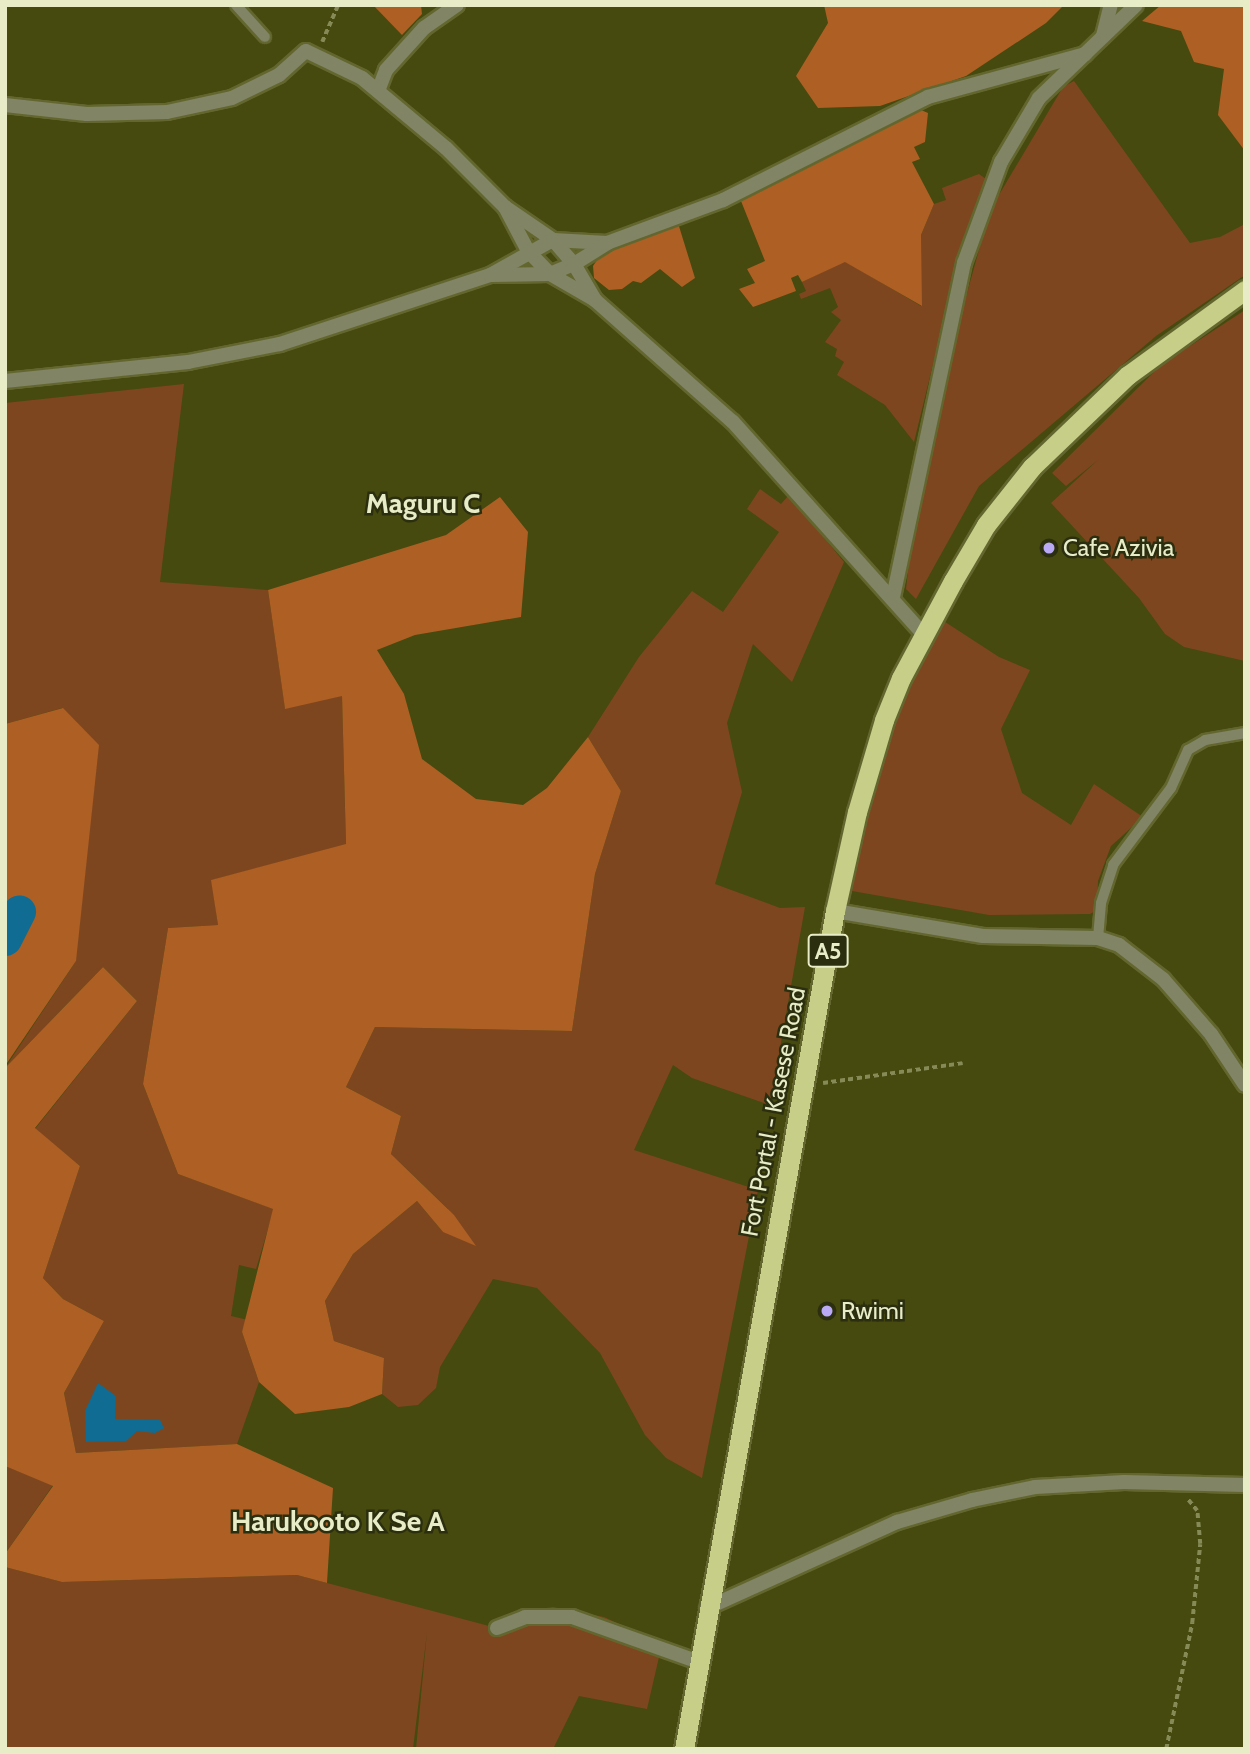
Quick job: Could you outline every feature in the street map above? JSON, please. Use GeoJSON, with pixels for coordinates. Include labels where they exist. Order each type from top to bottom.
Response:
{"type":"FeatureCollection","features":[{"type":"Feature","properties":{"kind":"highway","name":"Fort Portal - Kasese Road"},"geometry":{"type":"LineString","coordinates":[[684,1749],[707,1608],[835,911],[869,766],[901,678],[923,634],[986,526],[1032,467],[1128,375],[1245,290]]}},
{"type":"Feature","properties":{"kind":"street"},"geometry":{"type":"LineString","coordinates":[[377,91],[386,69],[424,28],[457,5]]}},
{"type":"Feature","properties":{"kind":"street"},"geometry":{"type":"LineString","coordinates":[[1103,37],[1111,5]]}},
{"type":"Feature","properties":{"kind":"street"},"geometry":{"type":"LineString","coordinates":[[893,597],[964,263],[1001,162],[1038,98],[1136,5]]}},
{"type":"Feature","properties":{"kind":"street"},"geometry":{"type":"LineString","coordinates":[[5,105],[87,114],[167,112],[232,98],[279,75],[306,51],[362,78],[446,148],[505,206],[553,240],[574,264],[596,300]]}},
{"type":"Feature","properties":{"kind":"street"},"geometry":{"type":"LineString","coordinates":[[490,275],[550,274],[574,264],[607,243],[723,200],[928,97],[1085,54]]}},
{"type":"Feature","properties":{"kind":"street"},"geometry":{"type":"LineString","coordinates":[[505,206],[528,251],[550,274],[596,300],[761,449],[923,634]]}},
{"type":"Feature","properties":{"kind":"street"},"geometry":{"type":"LineString","coordinates":[[5,381],[188,362],[280,344],[490,275],[528,251],[553,240],[607,243]]}},
{"type":"Feature","properties":{"kind":"street"},"geometry":{"type":"LineString","coordinates":[[835,911],[983,936],[1098,938],[1135,953],[1163,979],[1211,1034],[1245,1085]]}},
{"type":"Feature","properties":{"kind":"street"},"geometry":{"type":"LineString","coordinates":[[707,1608],[897,1522],[972,1500],[1035,1487],[1124,1482],[1180,1486],[1245,1485]]}},
{"type":"Feature","properties":{"kind":"street"},"geometry":{"type":"LineString","coordinates":[[497,1628],[526,1617],[572,1617],[699,1662]]}},
{"type":"Feature","properties":{"kind":"lane"},"geometry":{"type":"LineString","coordinates":[[236,5],[265,37]]}},
{"type":"Feature","properties":{"kind":"lane"},"geometry":{"type":"LineString","coordinates":[[1098,938],[1101,903],[1113,866],[1171,788],[1188,750],[1205,740],[1245,733]]}},
{"type":"Feature","properties":{"kind":"path"},"geometry":{"type":"LineString","coordinates":[[316,57],[338,5]]}},
{"type":"Feature","properties":{"kind":"path"},"geometry":{"type":"LineString","coordinates":[[804,1086],[963,1063]]}},
{"type":"Feature","properties":{"kind":"path"},"geometry":{"type":"LineString","coordinates":[[1166,1749],[1192,1623],[1200,1544],[1197,1511],[1180,1486]]}},
{"type":"Feature","properties":{"kind":"shaded area"},"geometry":{"type":"Polygon","coordinates":[[[373,5],[421,5],[422,14],[402,35],[373,5]]]}},
{"type":"Feature","properties":{"kind":"shaded area"},"geometry":{"type":"Polygon","coordinates":[[[824,5],[1064,5],[1046,23],[966,76],[880,106],[818,108],[796,76],[828,23],[824,5]]]}},
{"type":"Feature","properties":{"kind":"shaded area"},"geometry":{"type":"Polygon","coordinates":[[[1161,5],[1245,5],[1245,151],[1218,115],[1224,69],[1194,62],[1181,31],[1142,21],[1161,5]]]}},
{"type":"Feature","properties":{"kind":"shaded area"},"geometry":{"type":"Polygon","coordinates":[[[1074,81],[1190,243],[1220,237],[1245,224],[1245,275],[1156,336],[979,486],[916,599],[906,589],[909,562],[956,333],[990,210],[1063,87],[1074,81]]]}},
{"type":"Feature","properties":{"kind":"shaded area"},"geometry":{"type":"Polygon","coordinates":[[[921,110],[928,113],[925,142],[914,147],[920,159],[912,162],[934,204],[921,235],[922,306],[845,262],[802,282],[798,275],[791,278],[796,291],[753,307],[739,289],[755,283],[747,269],[765,261],[741,201],[873,128],[921,110]]]}},
{"type":"Feature","properties":{"kind":"shaded area"},"geometry":{"type":"Polygon","coordinates":[[[979,174],[986,179],[957,266],[914,442],[885,405],[837,375],[844,362],[835,356],[837,349],[825,342],[841,320],[831,312],[838,307],[830,288],[801,299],[799,294],[806,291],[802,282],[845,261],[921,306],[921,235],[934,204],[946,200],[942,188],[979,174]]]}},
{"type":"Feature","properties":{"kind":"shaded area"},"geometry":{"type":"Polygon","coordinates":[[[678,223],[695,278],[682,287],[660,269],[641,283],[633,281],[622,289],[609,290],[594,278],[593,266],[603,251],[678,223]]]}},
{"type":"Feature","properties":{"kind":"shaded area"},"geometry":{"type":"Polygon","coordinates":[[[1245,310],[1245,661],[1184,647],[1165,634],[1139,598],[1051,503],[1098,460],[1066,486],[1052,473],[1161,365],[1245,310]]]}},
{"type":"Feature","properties":{"kind":"shaded area"},"geometry":{"type":"Polygon","coordinates":[[[184,384],[160,582],[268,590],[285,708],[342,695],[346,845],[212,880],[218,925],[168,928],[143,1084],[178,1174],[274,1209],[256,1269],[239,1265],[231,1316],[248,1320],[242,1332],[259,1382],[237,1444],[76,1453],[64,1393],[104,1321],[63,1299],[43,1278],[80,1166],[35,1129],[137,1001],[103,967],[5,1068],[76,961],[62,708],[5,724],[5,403],[184,384]]]}},
{"type":"Feature","properties":{"kind":"shaded area"},"geometry":{"type":"Polygon","coordinates":[[[760,489],[781,504],[789,495],[844,562],[792,682],[753,644],[727,723],[742,792],[715,884],[780,908],[805,907],[770,1105],[692,1078],[673,1065],[634,1150],[758,1190],[702,1478],[666,1458],[645,1435],[600,1353],[537,1288],[493,1279],[440,1367],[436,1388],[418,1405],[398,1407],[382,1394],[384,1358],[334,1341],[325,1301],[353,1254],[417,1201],[443,1232],[448,1209],[391,1154],[401,1116],[346,1087],[375,1027],[572,1031],[595,874],[621,791],[588,737],[639,657],[692,591],[723,612],[779,532],[747,509],[760,489]]]}},
{"type":"Feature","properties":{"kind":"shaded area"},"geometry":{"type":"Polygon","coordinates":[[[500,497],[528,532],[521,617],[415,635],[377,650],[404,694],[422,759],[476,799],[523,805],[547,788],[588,737],[621,791],[595,874],[572,1031],[375,1027],[346,1087],[401,1116],[391,1154],[454,1215],[476,1246],[443,1232],[417,1201],[353,1254],[325,1301],[334,1341],[384,1358],[382,1394],[349,1407],[295,1414],[259,1382],[242,1332],[273,1209],[178,1174],[143,1084],[168,928],[218,925],[211,880],[346,844],[342,696],[285,709],[268,590],[446,535],[500,497]]]}},
{"type":"Feature","properties":{"kind":"shaded area"},"geometry":{"type":"Polygon","coordinates":[[[939,618],[999,657],[1030,670],[1001,729],[1022,793],[1071,825],[1094,784],[1143,817],[1111,846],[1098,881],[1097,910],[1090,914],[989,915],[852,891],[868,797],[885,734],[939,618]]]}},
{"type":"Feature","properties":{"kind":"shaded area"},"geometry":{"type":"Polygon","coordinates":[[[63,708],[99,745],[76,961],[5,1066],[5,724],[63,708]]]}},
{"type":"Feature","properties":{"kind":"shaded area"},"geometry":{"type":"Polygon","coordinates":[[[103,967],[137,1001],[35,1128],[80,1166],[43,1278],[63,1299],[104,1321],[64,1393],[76,1453],[237,1444],[333,1488],[327,1583],[297,1575],[62,1582],[5,1567],[5,1554],[53,1486],[5,1466],[5,1068],[103,967]]]}},
{"type":"Feature","properties":{"kind":"shaded area"},"geometry":{"type":"Polygon","coordinates":[[[5,1466],[53,1485],[5,1554],[5,1466]]]}},
{"type":"Feature","properties":{"kind":"shaded area"},"geometry":{"type":"Polygon","coordinates":[[[5,1567],[62,1582],[297,1575],[489,1626],[508,1614],[553,1607],[604,1617],[662,1644],[647,1709],[579,1696],[553,1749],[416,1749],[427,1632],[413,1749],[5,1749],[5,1567]]]}},
{"type":"Feature","properties":{"kind":"water"},"geometry":{"type":"Polygon","coordinates":[[[98,1383],[116,1396],[115,1419],[160,1420],[164,1428],[155,1433],[137,1431],[126,1441],[86,1442],[85,1411],[98,1383]]]}},
{"type":"Feature","properties":{"kind":"waterway"},"geometry":{"type":"LineString","coordinates":[[5,939],[19,911]]}},
{"type":"Feature","properties":{"kind":"place","name":"Cafe Azivia"},"geometry":{"type":"Point","coordinates":[1049,548]}},
{"type":"Feature","properties":{"kind":"place","name":"Rwimi"},"geometry":{"type":"Point","coordinates":[827,1311]}},
{"type":"Feature","properties":{"kind":"district","name":"Maguru C"},"geometry":{"type":"Point","coordinates":[423,503]}},
{"type":"Feature","properties":{"kind":"district","name":"Harukooto K Se A"},"geometry":{"type":"Point","coordinates":[338,1521]}}]}
